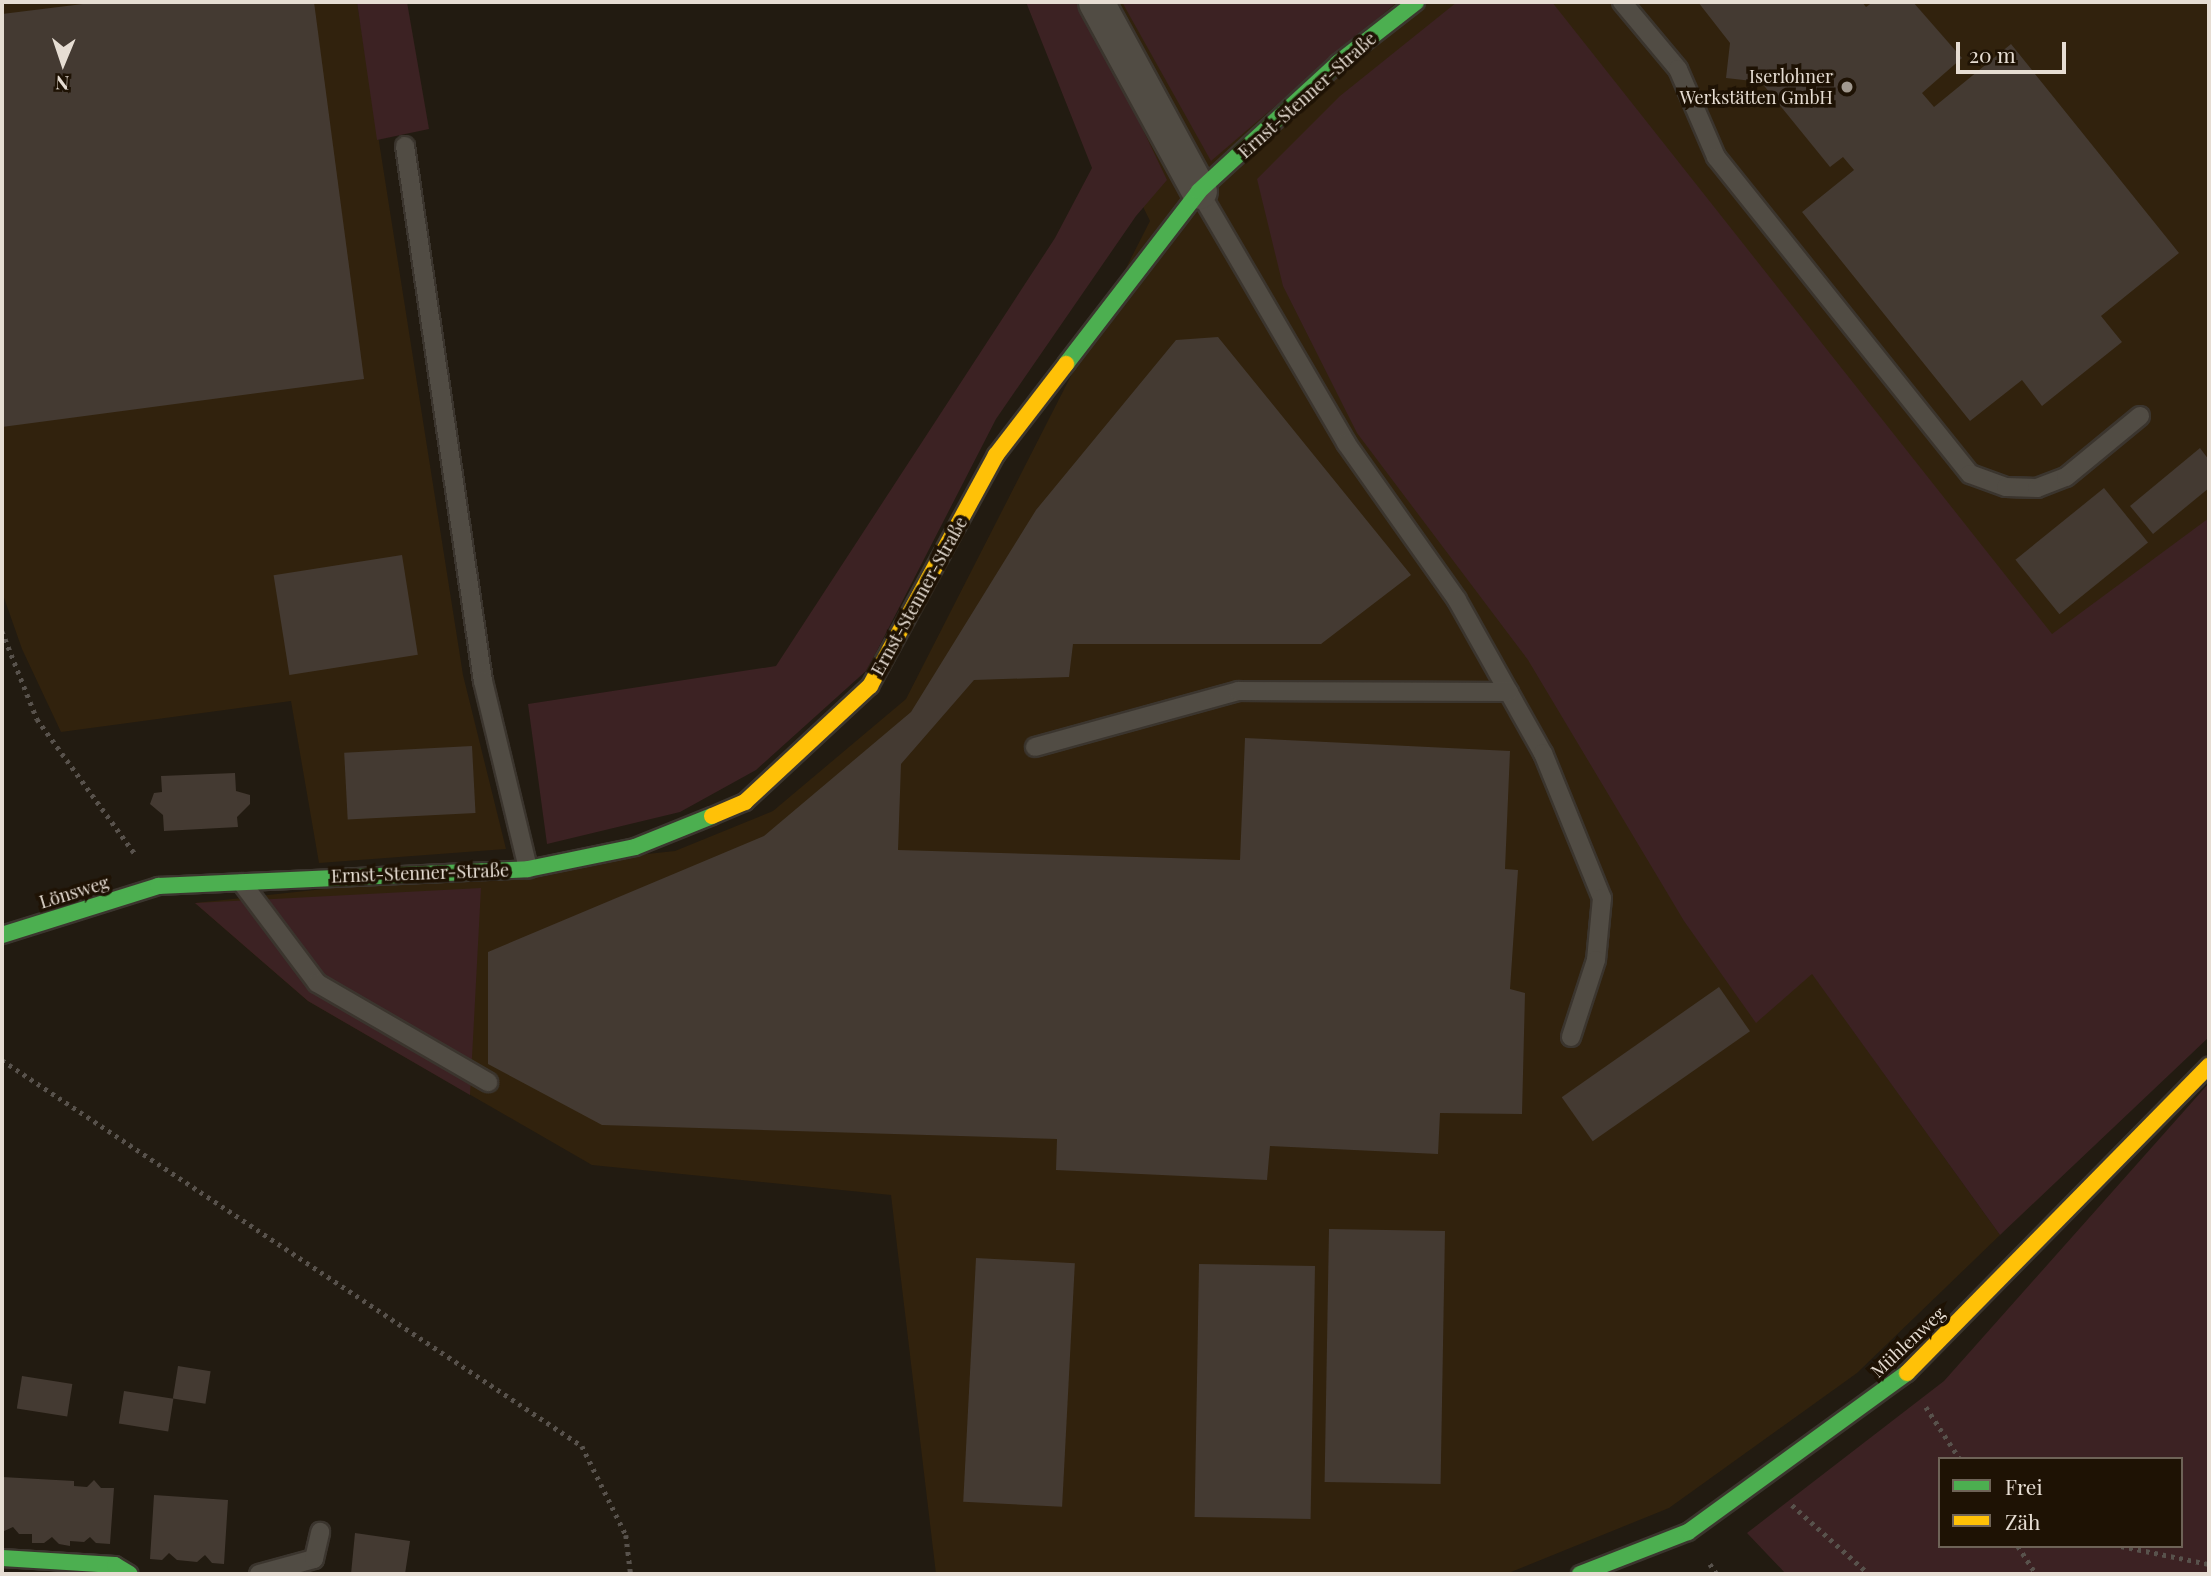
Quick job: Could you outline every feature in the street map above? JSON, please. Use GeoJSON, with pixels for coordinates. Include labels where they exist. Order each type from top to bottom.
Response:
{"type":"FeatureCollection","features":[{"type":"Feature","properties":{"kind":"street"},"geometry":{"type":"LineString","coordinates":[[1096,2],[1199,191]]}},
{"type":"Feature","properties":{"kind":"street","name":"Ernst-Stenner-Straße"},"geometry":{"type":"LineString","coordinates":[[158,886],[240,880],[528,869],[635,847],[745,802],[870,686],[996,454],[1199,191],[1338,63],[1416,2]]}},
{"type":"Feature","properties":{"kind":"street","name":"Lönsweg"},"geometry":{"type":"LineString","coordinates":[[2,935],[158,886]]}},
{"type":"Feature","properties":{"kind":"street","name":"Mühlenweg"},"geometry":{"type":"LineString","coordinates":[[1580,1574],[1688,1532],[1905,1376],[2209,1066]]}},
{"type":"Feature","properties":{"kind":"street"},"geometry":{"type":"LineString","coordinates":[[2,1558],[115,1565],[130,1574]]}},
{"type":"Feature","properties":{"kind":"lane"},"geometry":{"type":"LineString","coordinates":[[1622,2],[1678,69],[1716,157],[1970,474],[2006,487],[2037,488],[2066,477],[2140,416]]}},
{"type":"Feature","properties":{"kind":"lane"},"geometry":{"type":"LineString","coordinates":[[405,146],[483,681],[528,869]]}},
{"type":"Feature","properties":{"kind":"lane"},"geometry":{"type":"LineString","coordinates":[[1199,191],[1346,443],[1457,600],[1543,753],[1602,898],[1596,960],[1571,1037]]}},
{"type":"Feature","properties":{"kind":"lane"},"geometry":{"type":"LineString","coordinates":[[1035,747],[1238,691],[1509,692]]}},
{"type":"Feature","properties":{"kind":"lane"},"geometry":{"type":"LineString","coordinates":[[240,880],[317,983],[488,1082]]}},
{"type":"Feature","properties":{"kind":"lane"},"geometry":{"type":"LineString","coordinates":[[259,1574],[316,1567],[320,1532]]}},
{"type":"Feature","properties":{"kind":"path"},"geometry":{"type":"LineString","coordinates":[[2,631],[37,719],[158,886]]}},
{"type":"Feature","properties":{"kind":"path"},"geometry":{"type":"LineString","coordinates":[[2,1060],[582,1446],[626,1535],[631,1574]]}},
{"type":"Feature","properties":{"kind":"path"},"geometry":{"type":"LineString","coordinates":[[1905,1376],[1959,1457]]}},
{"type":"Feature","properties":{"kind":"path"},"geometry":{"type":"LineString","coordinates":[[1763,1478],[1869,1574]]}},
{"type":"Feature","properties":{"kind":"path"},"geometry":{"type":"LineString","coordinates":[[2019,1548],[2036,1574]]}},
{"type":"Feature","properties":{"kind":"path"},"geometry":{"type":"LineString","coordinates":[[2131,1548],[2209,1564]]}},
{"type":"Feature","properties":{"kind":"shaded area"},"geometry":{"type":"Polygon","coordinates":[[[2,2],[357,2],[463,675],[506,849],[319,863],[291,701],[61,732],[22,649],[2,592],[2,2]]]}},
{"type":"Feature","properties":{"kind":"shaded area"},"geometry":{"type":"Polygon","coordinates":[[[357,2],[407,2],[429,129],[377,140],[357,2]]]}},
{"type":"Feature","properties":{"kind":"shaded area"},"geometry":{"type":"Polygon","coordinates":[[[1026,2],[1082,2],[1167,180],[1136,216],[996,419],[867,670],[756,770],[680,812],[547,844],[528,704],[776,666],[1055,238],[1092,168],[1026,2]]]}},
{"type":"Feature","properties":{"kind":"shaded area"},"geometry":{"type":"Polygon","coordinates":[[[1043,2],[2209,2],[2209,649],[1812,973],[2000,1235],[1857,1373],[1669,1508],[1506,1574],[936,1574],[891,1195],[592,1165],[308,1001],[195,903],[675,851],[773,811],[906,699],[1150,221],[1043,2]]]}},
{"type":"Feature","properties":{"kind":"shaded area"},"geometry":{"type":"Polygon","coordinates":[[[1122,2],[1397,2],[1211,161],[1122,2]]]}},
{"type":"Feature","properties":{"kind":"shaded area"},"geometry":{"type":"Polygon","coordinates":[[[1457,2],[1552,2],[2052,634],[2209,518],[2209,1037],[2000,1235],[1812,974],[1756,1023],[1684,921],[1528,660],[1357,433],[1283,286],[1257,179],[1340,96],[1457,2]]]}},
{"type":"Feature","properties":{"kind":"shaded area"},"geometry":{"type":"Polygon","coordinates":[[[481,888],[470,1095],[308,1001],[195,903],[481,888]]]}},
{"type":"Feature","properties":{"kind":"shaded area"},"geometry":{"type":"Polygon","coordinates":[[[2209,1083],[2209,1574],[1786,1574],[1747,1533],[1944,1381],[2209,1083]]]}},
{"type":"Feature","properties":{"kind":"building"},"geometry":{"type":"Polygon","coordinates":[[[99,2],[314,2],[364,379],[2,427],[2,14],[99,2]]]}},
{"type":"Feature","properties":{"kind":"building"},"geometry":{"type":"Polygon","coordinates":[[[1698,2],[1862,2],[1866,7],[1873,2],[1913,2],[1962,58],[1922,93],[1934,107],[2011,44],[2179,253],[2101,316],[2122,342],[2042,406],[2022,380],[1970,421],[1802,212],[1854,170],[1843,157],[1830,167],[1761,82],[1726,78],[1730,43],[1698,2]]]}},
{"type":"Feature","properties":{"kind":"building"},"geometry":{"type":"Polygon","coordinates":[[[1218,337],[1411,575],[1321,644],[1073,644],[1069,677],[974,680],[901,764],[898,850],[1240,860],[1245,738],[1510,751],[1505,869],[1518,870],[1510,989],[1525,993],[1522,1114],[1440,1113],[1438,1154],[1270,1146],[1267,1180],[1056,1170],[1057,1139],[602,1125],[488,1064],[488,952],[764,836],[911,712],[1036,510],[1176,340],[1218,337]]]}},
{"type":"Feature","properties":{"kind":"building"},"geometry":{"type":"Polygon","coordinates":[[[2200,448],[2209,460],[2209,488],[2153,534],[2130,506],[2200,448]]]}},
{"type":"Feature","properties":{"kind":"building"},"geometry":{"type":"Polygon","coordinates":[[[2104,488],[2148,542],[2059,614],[2015,560],[2104,488]]]}},
{"type":"Feature","properties":{"kind":"building"},"geometry":{"type":"Polygon","coordinates":[[[402,555],[418,655],[289,675],[274,575],[402,555]]]}},
{"type":"Feature","properties":{"kind":"building"},"geometry":{"type":"Polygon","coordinates":[[[472,746],[476,813],[348,820],[344,753],[472,746]]]}},
{"type":"Feature","properties":{"kind":"building"},"geometry":{"type":"Polygon","coordinates":[[[235,773],[236,791],[250,795],[250,804],[237,817],[238,827],[164,831],[163,815],[150,804],[154,793],[162,792],[161,776],[235,773]]]}},
{"type":"Feature","properties":{"kind":"building"},"geometry":{"type":"Polygon","coordinates":[[[1719,987],[1750,1031],[1593,1141],[1562,1097],[1719,987]]]}},
{"type":"Feature","properties":{"kind":"building"},"geometry":{"type":"Polygon","coordinates":[[[1329,1229],[1445,1231],[1441,1484],[1325,1482],[1329,1229]]]}},
{"type":"Feature","properties":{"kind":"building"},"geometry":{"type":"Polygon","coordinates":[[[976,1258],[1075,1263],[1062,1507],[963,1502],[976,1258]]]}},
{"type":"Feature","properties":{"kind":"building"},"geometry":{"type":"Polygon","coordinates":[[[1199,1264],[1315,1266],[1311,1519],[1195,1517],[1199,1264]]]}},
{"type":"Feature","properties":{"kind":"building"},"geometry":{"type":"Polygon","coordinates":[[[178,1366],[211,1371],[205,1404],[173,1399],[178,1366]]]}},
{"type":"Feature","properties":{"kind":"building"},"geometry":{"type":"Polygon","coordinates":[[[22,1376],[72,1384],[67,1417],[17,1409],[22,1376]]]}},
{"type":"Feature","properties":{"kind":"building"},"geometry":{"type":"Polygon","coordinates":[[[124,1391],[173,1399],[168,1431],[119,1424],[124,1391]]]}},
{"type":"Feature","properties":{"kind":"building"},"geometry":{"type":"Polygon","coordinates":[[[2,1477],[74,1481],[74,1486],[87,1487],[94,1480],[101,1488],[114,1488],[110,1544],[96,1543],[90,1537],[84,1542],[70,1541],[70,1546],[59,1544],[52,1537],[44,1543],[32,1543],[32,1534],[19,1534],[13,1527],[2,1532],[2,1477]]]}},
{"type":"Feature","properties":{"kind":"building"},"geometry":{"type":"Polygon","coordinates":[[[154,1495],[228,1500],[224,1564],[212,1563],[205,1555],[197,1562],[177,1560],[169,1553],[162,1560],[150,1559],[154,1495]]]}},
{"type":"Feature","properties":{"kind":"building"},"geometry":{"type":"Polygon","coordinates":[[[355,1533],[410,1541],[405,1574],[351,1574],[355,1533]]]}},
{"type":"Feature","properties":{"kind":"traffic: fast"},"geometry":{"type":"LineString","coordinates":[[1066,364],[1199,191],[1338,63],[1416,2]]}},
{"type":"Feature","properties":{"kind":"traffic: fast"},"geometry":{"type":"LineString","coordinates":[[2,935],[158,886],[528,869],[635,847],[712,816]]}},
{"type":"Feature","properties":{"kind":"traffic: fast"},"geometry":{"type":"LineString","coordinates":[[1580,1574],[1688,1532],[1907,1373]]}},
{"type":"Feature","properties":{"kind":"traffic: fast"},"geometry":{"type":"LineString","coordinates":[[2,1558],[115,1565],[130,1574]]}},
{"type":"Feature","properties":{"kind":"traffic: slow"},"geometry":{"type":"LineString","coordinates":[[712,816],[745,802],[870,686],[996,455],[1066,364]]}},
{"type":"Feature","properties":{"kind":"traffic: slow"},"geometry":{"type":"LineString","coordinates":[[1907,1373],[2209,1066]]}},
{"type":"Feature","properties":{"kind":"place","name":"Iserlohner Werkstätten GmbH"},"geometry":{"type":"Point","coordinates":[1847,87]}}]}
